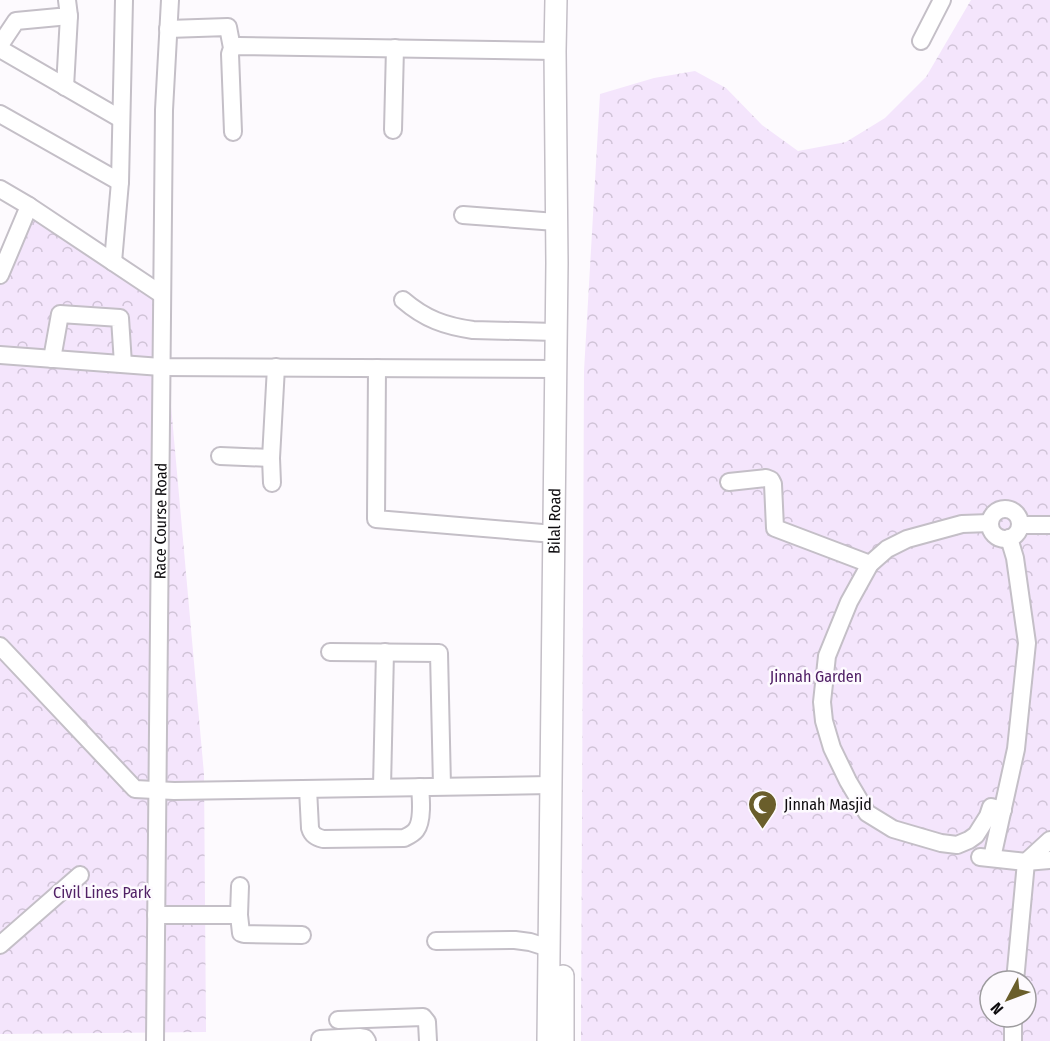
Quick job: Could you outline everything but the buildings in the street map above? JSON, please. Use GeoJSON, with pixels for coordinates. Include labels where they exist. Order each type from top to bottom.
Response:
{"type":"FeatureCollection","features":[{"type":"Feature","properties":{"kind":"main road","name":"Bilal Road"},"geometry":{"type":"LineString","coordinates":[[548,1041],[556,332],[556,0]]}},
{"type":"Feature","properties":{"kind":"main road","name":"Bilal Road"},"geometry":{"type":"LineString","coordinates":[[563,1041],[569,0]]}},
{"type":"Feature","properties":{"kind":"street"},"geometry":{"type":"LineString","coordinates":[[113,262],[120,182],[124,0]]}},
{"type":"Feature","properties":{"kind":"street","name":"Race Course Road"},"geometry":{"type":"LineString","coordinates":[[154,1041],[161,294],[164,110],[170,0]]}},
{"type":"Feature","properties":{"kind":"street"},"geometry":{"type":"LineString","coordinates":[[921,40],[942,0]]}},
{"type":"Feature","properties":{"kind":"street"},"geometry":{"type":"LineString","coordinates":[[65,87],[68,8],[16,21],[0,47],[65,87],[121,119]]}},
{"type":"Feature","properties":{"kind":"street"},"geometry":{"type":"LineString","coordinates":[[168,29],[228,27],[232,48],[230,54],[233,132]]}},
{"type":"Feature","properties":{"kind":"street"},"geometry":{"type":"LineString","coordinates":[[232,48],[238,46],[555,51]]}},
{"type":"Feature","properties":{"kind":"street"},"geometry":{"type":"LineString","coordinates":[[393,130],[395,48]]}},
{"type":"Feature","properties":{"kind":"street"},"geometry":{"type":"LineString","coordinates":[[0,114],[120,182]]}},
{"type":"Feature","properties":{"kind":"street"},"geometry":{"type":"LineString","coordinates":[[0,189],[161,294]]}},
{"type":"Feature","properties":{"kind":"street"},"geometry":{"type":"LineString","coordinates":[[0,274],[7,238],[29,206]]}},
{"type":"Feature","properties":{"kind":"street"},"geometry":{"type":"LineString","coordinates":[[463,215],[556,222]]}},
{"type":"Feature","properties":{"kind":"street"},"geometry":{"type":"LineString","coordinates":[[403,300],[430,319],[464,328],[556,332]]}},
{"type":"Feature","properties":{"kind":"street"},"geometry":{"type":"LineString","coordinates":[[52,359],[60,314],[120,318],[123,364]]}},
{"type":"Feature","properties":{"kind":"street"},"geometry":{"type":"LineString","coordinates":[[0,355],[161,367],[555,369]]}},
{"type":"Feature","properties":{"kind":"street"},"geometry":{"type":"LineString","coordinates":[[272,483],[271,458],[276,367]]}},
{"type":"Feature","properties":{"kind":"street"},"geometry":{"type":"LineString","coordinates":[[377,368],[376,519],[554,534]]}},
{"type":"Feature","properties":{"kind":"street"},"geometry":{"type":"LineString","coordinates":[[220,456],[271,458]]}},
{"type":"Feature","properties":{"kind":"street"},"geometry":{"type":"LineString","coordinates":[[729,482],[766,478],[771,480],[775,528],[870,564]]}},
{"type":"Feature","properties":{"kind":"street"},"geometry":{"type":"LineString","coordinates":[[1050,525],[1014,532],[1002,538],[996,536],[990,523],[996,512],[1004,509],[1012,511],[1018,517],[1014,532],[1015,558],[1027,643],[1016,749],[1003,810],[986,857],[1026,862],[1050,860]]}},
{"type":"Feature","properties":{"kind":"street"},"geometry":{"type":"LineString","coordinates":[[990,523],[962,524],[907,539],[887,549],[870,564],[849,602],[827,656],[822,702],[824,721],[832,748],[848,781],[867,813],[893,829],[941,843],[957,845],[969,840],[980,829],[991,807],[1003,810]]}},
{"type":"Feature","properties":{"kind":"street"},"geometry":{"type":"LineString","coordinates":[[0,646],[135,789],[174,791],[551,785]]}},
{"type":"Feature","properties":{"kind":"street"},"geometry":{"type":"LineString","coordinates":[[330,652],[439,653],[442,786]]}},
{"type":"Feature","properties":{"kind":"street"},"geometry":{"type":"LineString","coordinates":[[382,787],[385,652]]}},
{"type":"Feature","properties":{"kind":"street"},"geometry":{"type":"LineString","coordinates":[[308,789],[310,828],[316,837],[323,839],[404,838],[418,828],[420,787]]}},
{"type":"Feature","properties":{"kind":"street"},"geometry":{"type":"LineString","coordinates":[[1016,969],[1026,862],[1050,840]]}},
{"type":"Feature","properties":{"kind":"street"},"geometry":{"type":"LineString","coordinates":[[0,945],[80,875]]}},
{"type":"Feature","properties":{"kind":"street"},"geometry":{"type":"LineString","coordinates":[[240,886],[241,933],[302,935]]}},
{"type":"Feature","properties":{"kind":"street"},"geometry":{"type":"LineString","coordinates":[[156,915],[239,915]]}},
{"type":"Feature","properties":{"kind":"street"},"geometry":{"type":"LineString","coordinates":[[436,941],[515,940],[549,948]]}},
{"type":"Feature","properties":{"kind":"street"},"geometry":{"type":"LineString","coordinates":[[338,1020],[423,1017],[427,1022],[428,1041]]}},
{"type":"Feature","properties":{"kind":"street"},"geometry":{"type":"LineString","coordinates":[[320,1041],[320,1039],[359,1037],[367,1041]]}},
{"type":"Feature","properties":{"kind":"green space","name":"Jinnah Garden"},"geometry":{"type":"Polygon","coordinates":[[[971,0],[1050,0],[1050,1041],[581,1041],[584,371],[600,94],[654,78],[695,71],[726,88],[762,125],[798,151],[846,142],[885,118],[926,77],[971,0]]]}},
{"type":"Feature","properties":{"kind":"green space","name":"Civil Lines Park"},"geometry":{"type":"Polygon","coordinates":[[[29,206],[161,294],[204,774],[206,1032],[0,1034],[0,270],[29,206]]]}},
{"type":"Feature","properties":{"kind":"place","name":"Jinnah Masjid"},"geometry":{"type":"Point","coordinates":[763,830]}}]}
